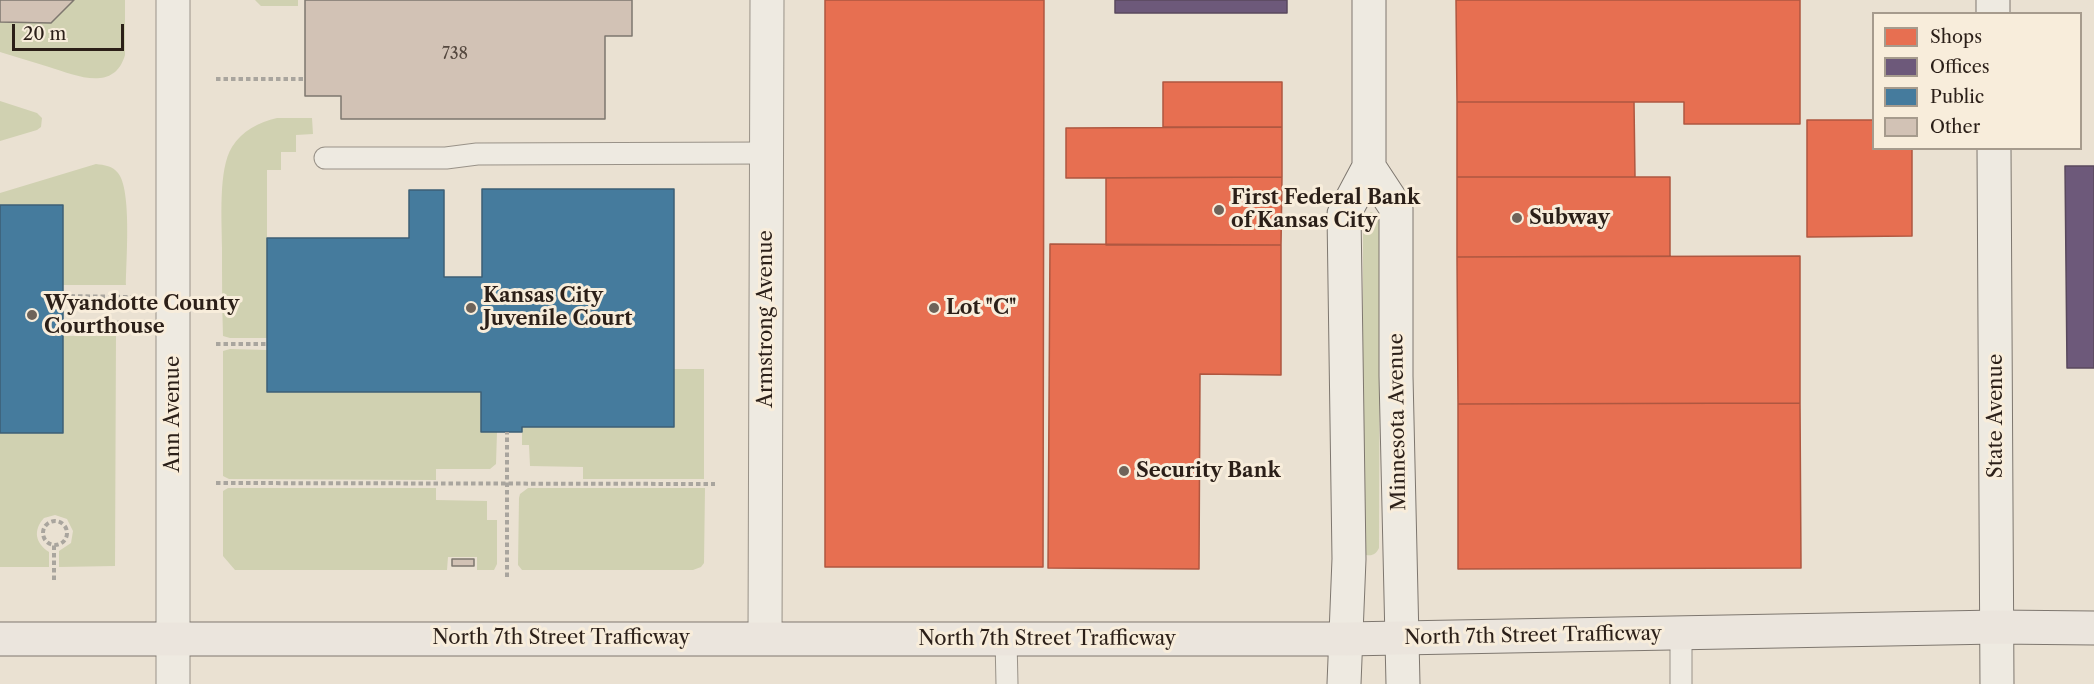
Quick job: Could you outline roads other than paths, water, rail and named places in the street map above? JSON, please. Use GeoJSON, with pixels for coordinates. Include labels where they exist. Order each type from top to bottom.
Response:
{"type":"FeatureCollection","features":[{"type":"Feature","properties":{"kind":"main road","name":"Ann Avenue"},"geometry":{"type":"LineString","coordinates":[[173,0],[173,684]]}},
{"type":"Feature","properties":{"kind":"main road","name":"Armstrong Avenue"},"geometry":{"type":"LineString","coordinates":[[765,638],[767,0]]}},
{"type":"Feature","properties":{"kind":"main road"},"geometry":{"type":"LineString","coordinates":[[1344,684],[1349,559],[1344,214],[1369,167],[1369,0]]}},
{"type":"Feature","properties":{"kind":"main road","name":"State Avenue"},"geometry":{"type":"LineString","coordinates":[[1994,150],[1997,684]]}},
{"type":"Feature","properties":{"kind":"main road","name":"Minnesota Avenue"},"geometry":{"type":"LineString","coordinates":[[1369,167],[1396,208],[1396,376],[1403,684]]}},
{"type":"Feature","properties":{"kind":"main road","name":"North 7th Street Trafficway"},"geometry":{"type":"LineString","coordinates":[[0,639],[1346,639],[1997,627],[2094,628]]}},
{"type":"Feature","properties":{"kind":"lane"},"geometry":{"type":"LineString","coordinates":[[325,158],[446,158],[477,154],[767,153]]}},
{"type":"Feature","properties":{"kind":"lane"},"geometry":{"type":"LineString","coordinates":[[1681,633],[1681,684]]}},
{"type":"Feature","properties":{"kind":"lane"},"geometry":{"type":"LineString","coordinates":[[1006,639],[1007,684]]}},
{"type":"Feature","properties":{"kind":"place","name":"First Federal Bank of Kansas City"},"geometry":{"type":"Point","coordinates":[1219,210]}},
{"type":"Feature","properties":{"kind":"place","name":"Subway"},"geometry":{"type":"Point","coordinates":[1517,218]}},
{"type":"Feature","properties":{"kind":"place","name":"Kansas City Juvenile Court"},"geometry":{"type":"Point","coordinates":[471,308]}},
{"type":"Feature","properties":{"kind":"place","name":"Lot \"C\""},"geometry":{"type":"Point","coordinates":[934,308]}},
{"type":"Feature","properties":{"kind":"place","name":"Wyandotte County Courthouse"},"geometry":{"type":"Point","coordinates":[32,315]}},
{"type":"Feature","properties":{"kind":"place","name":"Security Bank"},"geometry":{"type":"Point","coordinates":[1124,471]}}]}
